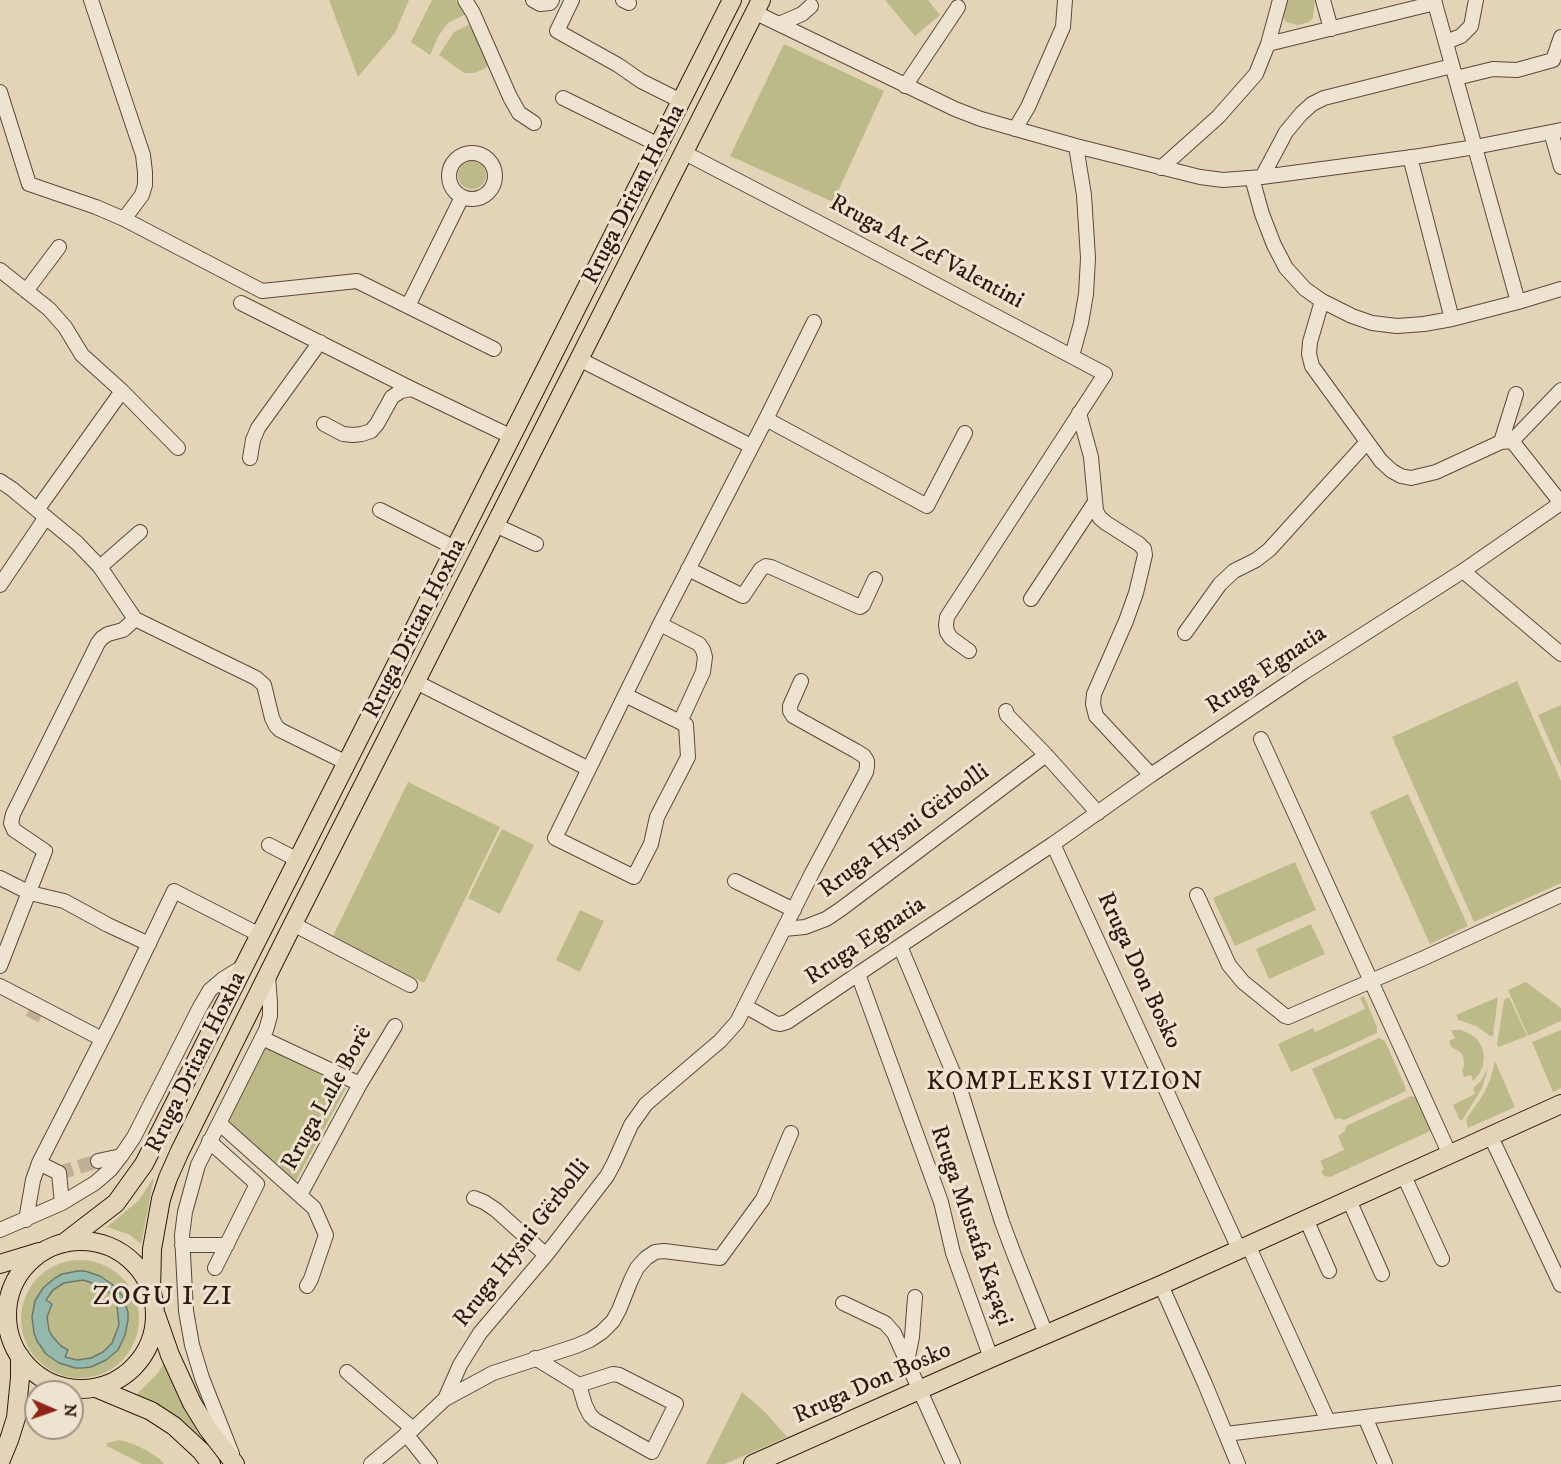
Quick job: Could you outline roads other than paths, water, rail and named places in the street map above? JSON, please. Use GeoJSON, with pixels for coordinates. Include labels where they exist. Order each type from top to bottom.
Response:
{"type":"FeatureCollection","features":[{"type":"Feature","properties":{"kind":"main road","name":"Rruga Dritan Hoxha"},"geometry":{"type":"LineString","coordinates":[[64,1243],[116,1203],[144,1164],[732,0]]}},
{"type":"Feature","properties":{"kind":"main road","name":"Rruga Dritan Hoxha"},"geometry":{"type":"LineString","coordinates":[[152,1299],[152,1249],[161,1199],[168,1178],[293,924],[758,6]]}},
{"type":"Feature","properties":{"kind":"main road","name":"Rruga Don Bosko"},"geometry":{"type":"LineString","coordinates":[[753,1464],[1161,1285],[1561,1104]]}},
{"type":"Feature","properties":{"kind":"main road"},"geometry":{"type":"LineString","coordinates":[[0,1263],[64,1243],[82,1241],[117,1250],[131,1261],[143,1275],[170,1355],[192,1403],[208,1429],[235,1464]]}},
{"type":"Feature","properties":{"kind":"main road"},"geometry":{"type":"LineString","coordinates":[[0,1462],[16,1418],[20,1378],[11,1345],[8,1307],[12,1290],[20,1274],[32,1260],[46,1250]]}},
{"type":"Feature","properties":{"kind":"main road"},"geometry":{"type":"LineString","coordinates":[[11,1345],[31,1370],[45,1380],[61,1387],[96,1388],[113,1382],[128,1372],[140,1359],[149,1343],[154,1326],[152,1299]]}},
{"type":"Feature","properties":{"kind":"main road"},"geometry":{"type":"LineString","coordinates":[[96,1388],[151,1411],[174,1426],[201,1451],[211,1464]]}},
{"type":"Feature","properties":{"kind":"street"},"geometry":{"type":"LineString","coordinates":[[91,0],[142,155],[145,172],[142,195],[124,219]]}},
{"type":"Feature","properties":{"kind":"street"},"geometry":{"type":"LineString","coordinates":[[465,0],[510,97],[519,112],[534,123]]}},
{"type":"Feature","properties":{"kind":"street"},"geometry":{"type":"LineString","coordinates":[[533,0],[540,4],[550,3],[552,0]]}},
{"type":"Feature","properties":{"kind":"street"},"geometry":{"type":"LineString","coordinates":[[572,0],[557,31],[618,65],[641,81],[681,101]]}},
{"type":"Feature","properties":{"kind":"street"},"geometry":{"type":"LineString","coordinates":[[1015,129],[1028,108],[1063,27],[1065,0]]}},
{"type":"Feature","properties":{"kind":"street"},"geometry":{"type":"LineString","coordinates":[[1161,168],[1218,117],[1256,74],[1268,44],[1280,0]]}},
{"type":"Feature","properties":{"kind":"street"},"geometry":{"type":"LineString","coordinates":[[1323,0],[1331,29]]}},
{"type":"Feature","properties":{"kind":"street"},"geometry":{"type":"LineString","coordinates":[[1446,42],[1461,36],[1471,26],[1476,0]]}},
{"type":"Feature","properties":{"kind":"street"},"geometry":{"type":"LineString","coordinates":[[1268,44],[1434,2],[1518,302]]}},
{"type":"Feature","properties":{"kind":"street"},"geometry":{"type":"LineString","coordinates":[[758,6],[779,24],[955,109],[981,119],[1076,146],[1200,177],[1223,180],[1257,177],[1410,158],[1556,131],[1561,167]]}},
{"type":"Feature","properties":{"kind":"street"},"geometry":{"type":"LineString","coordinates":[[779,24],[802,14],[811,6]]}},
{"type":"Feature","properties":{"kind":"street"},"geometry":{"type":"LineString","coordinates":[[905,86],[958,7]]}},
{"type":"Feature","properties":{"kind":"street"},"geometry":{"type":"LineString","coordinates":[[1561,36],[1553,60],[1517,70],[1454,72],[1324,98],[1312,104],[1301,114],[1257,177],[1262,214],[1286,268],[1305,289],[1322,302],[1352,316],[1372,323],[1397,326],[1424,324],[1452,319],[1561,289]]}},
{"type":"Feature","properties":{"kind":"street"},"geometry":{"type":"LineString","coordinates":[[0,92],[29,183],[124,219],[262,291],[357,281],[494,349]]}},
{"type":"Feature","properties":{"kind":"street"},"geometry":{"type":"LineString","coordinates":[[563,98],[659,145]]}},
{"type":"Feature","properties":{"kind":"street"},"geometry":{"type":"LineString","coordinates":[[1072,356],[1086,294],[1088,258],[1084,195],[1076,146]]}},
{"type":"Feature","properties":{"kind":"street","name":"Rruga At Zef Valentini"},"geometry":{"type":"LineString","coordinates":[[683,152],[1106,374],[947,617],[947,632],[951,638],[969,651]]}},
{"type":"Feature","properties":{"kind":"street"},"geometry":{"type":"LineString","coordinates":[[1410,158],[1452,319]]}},
{"type":"Feature","properties":{"kind":"street"},"geometry":{"type":"LineString","coordinates":[[408,306],[462,197]]}},
{"type":"Feature","properties":{"kind":"street"},"geometry":{"type":"LineString","coordinates":[[26,291],[59,247]]}},
{"type":"Feature","properties":{"kind":"street"},"geometry":{"type":"LineString","coordinates":[[0,270],[49,309],[65,327],[82,355],[122,391],[178,448]]}},
{"type":"Feature","properties":{"kind":"street"},"geometry":{"type":"LineString","coordinates":[[1322,302],[1310,342],[1309,354],[1312,366],[1381,461],[1401,476],[1411,478],[1436,472],[1506,441],[1561,390]]}},
{"type":"Feature","properties":{"kind":"street"},"geometry":{"type":"LineString","coordinates":[[241,303],[512,437]]}},
{"type":"Feature","properties":{"kind":"street"},"geometry":{"type":"LineString","coordinates":[[625,695],[686,725],[688,758],[657,817],[651,844],[634,877],[555,838],[589,770],[625,695],[660,624],[814,322]]}},
{"type":"Feature","properties":{"kind":"street"},"geometry":{"type":"LineString","coordinates":[[250,458],[258,428],[320,342]]}},
{"type":"Feature","properties":{"kind":"street"},"geometry":{"type":"LineString","coordinates":[[579,359],[751,446]]}},
{"type":"Feature","properties":{"kind":"street"},"geometry":{"type":"LineString","coordinates":[[324,424],[343,434],[353,435],[370,431],[377,424],[392,397],[401,391],[412,389]]}},
{"type":"Feature","properties":{"kind":"street"},"geometry":{"type":"LineString","coordinates":[[0,585],[42,513],[122,391]]}},
{"type":"Feature","properties":{"kind":"street"},"geometry":{"type":"LineString","coordinates":[[1506,441],[1516,394]]}},
{"type":"Feature","properties":{"kind":"street"},"geometry":{"type":"LineString","coordinates":[[1079,413],[1091,457],[1096,511],[1100,518],[1139,544],[1144,549],[1145,555],[1136,593],[1094,694],[1093,704],[1096,716],[1151,775]]}},
{"type":"Feature","properties":{"kind":"street"},"geometry":{"type":"LineString","coordinates":[[765,419],[927,506],[965,433]]}},
{"type":"Feature","properties":{"kind":"street","name":"Rruga Egnatia"},"geometry":{"type":"LineString","coordinates":[[745,1006],[775,1023],[788,1022],[1053,844],[1151,775],[1303,673],[1463,571],[1561,503],[1506,441]]}},
{"type":"Feature","properties":{"kind":"street"},"geometry":{"type":"LineString","coordinates":[[1185,633],[1220,584],[1234,571],[1256,560],[1269,550],[1367,442]]}},
{"type":"Feature","properties":{"kind":"street"},"geometry":{"type":"LineString","coordinates":[[0,481],[77,543],[100,567],[135,619],[256,678],[264,685],[272,718],[280,730],[347,763]]}},
{"type":"Feature","properties":{"kind":"street"},"geometry":{"type":"LineString","coordinates":[[1031,599],[1095,502]]}},
{"type":"Feature","properties":{"kind":"street"},"geometry":{"type":"LineString","coordinates":[[380,510],[455,548]]}},
{"type":"Feature","properties":{"kind":"street"},"geometry":{"type":"LineString","coordinates":[[495,525],[536,544]]}},
{"type":"Feature","properties":{"kind":"street"},"geometry":{"type":"LineString","coordinates":[[100,567],[140,532]]}},
{"type":"Feature","properties":{"kind":"street"},"geometry":{"type":"LineString","coordinates":[[688,569],[743,596],[760,569],[766,566],[771,567],[860,607],[875,579]]}},
{"type":"Feature","properties":{"kind":"street"},"geometry":{"type":"LineString","coordinates":[[1463,571],[1561,654]]}},
{"type":"Feature","properties":{"kind":"street"},"geometry":{"type":"LineString","coordinates":[[0,966],[45,851],[14,830],[11,823],[13,814],[98,643],[108,634],[123,630],[135,619]]}},
{"type":"Feature","properties":{"kind":"street"},"geometry":{"type":"LineString","coordinates":[[660,624],[699,644],[704,650],[703,672],[680,722]]}},
{"type":"Feature","properties":{"kind":"street","name":"Rruga Hysni Gërbolli"},"geometry":{"type":"LineString","coordinates":[[371,1464],[445,1399],[460,1365],[480,1333],[546,1255],[607,1176],[631,1125],[646,1104],[720,1041],[737,1022],[866,772],[867,761],[864,756],[793,716],[790,706],[801,681]]}},
{"type":"Feature","properties":{"kind":"street"},"geometry":{"type":"LineString","coordinates":[[416,682],[589,770]]}},
{"type":"Feature","properties":{"kind":"street"},"geometry":{"type":"LineString","coordinates":[[1006,711],[1007,715],[1098,813]]}},
{"type":"Feature","properties":{"kind":"street"},"geometry":{"type":"LineString","coordinates":[[1261,739],[1450,1155]]}},
{"type":"Feature","properties":{"kind":"street","name":"Rruga Hysni Gërbolli"},"geometry":{"type":"LineString","coordinates":[[784,929],[804,927],[826,919],[1046,755]]}},
{"type":"Feature","properties":{"kind":"street","name":"Rruga Don Bosko"},"geometry":{"type":"LineString","coordinates":[[1053,844],[1243,1247]]}},
{"type":"Feature","properties":{"kind":"street"},"geometry":{"type":"LineString","coordinates":[[269,845],[298,860]]}},
{"type":"Feature","properties":{"kind":"street"},"geometry":{"type":"LineString","coordinates":[[0,878],[30,893],[64,901],[148,944]]}},
{"type":"Feature","properties":{"kind":"street","name":"Rruga Hysni Gërbolli"},"geometry":{"type":"LineString","coordinates":[[735,880],[794,910]]}},
{"type":"Feature","properties":{"kind":"street"},"geometry":{"type":"LineString","coordinates":[[26,1220],[33,1180],[39,1163],[174,891],[260,935]]}},
{"type":"Feature","properties":{"kind":"street"},"geometry":{"type":"LineString","coordinates":[[1197,895],[1229,965],[1243,982],[1286,1016],[1291,1016],[1371,981],[1561,895]]}},
{"type":"Feature","properties":{"kind":"street"},"geometry":{"type":"LineString","coordinates":[[293,924],[410,984]]}},
{"type":"Feature","properties":{"kind":"street"},"geometry":{"type":"LineString","coordinates":[[900,946],[960,1089],[1014,1254],[1046,1334]]}},
{"type":"Feature","properties":{"kind":"street"},"geometry":{"type":"LineString","coordinates":[[0,1230],[62,1203],[95,1183],[110,1170],[134,1137],[210,990],[244,966]]}},
{"type":"Feature","properties":{"kind":"street","name":"Rruga Mustafa Kaçaçi"},"geometry":{"type":"LineString","coordinates":[[858,974],[941,1202],[953,1253],[991,1358]]}},
{"type":"Feature","properties":{"kind":"street"},"geometry":{"type":"LineString","coordinates":[[235,1464],[202,1378],[192,1345],[186,1311],[182,1245],[185,1212],[198,1165],[262,1038],[270,1016],[268,975]]}},
{"type":"Feature","properties":{"kind":"street"},"geometry":{"type":"LineString","coordinates":[[0,986],[102,1039]]}},
{"type":"Feature","properties":{"kind":"street","name":"Rruga Lule Borë"},"geometry":{"type":"LineString","coordinates":[[300,1195],[360,1084],[395,1026]]}},
{"type":"Feature","properties":{"kind":"street"},"geometry":{"type":"LineString","coordinates":[[262,1038],[360,1084]]}},
{"type":"Feature","properties":{"kind":"street"},"geometry":{"type":"LineString","coordinates":[[219,1123],[314,1208],[326,1236],[307,1286]]}},
{"type":"Feature","properties":{"kind":"street"},"geometry":{"type":"LineString","coordinates":[[445,1399],[493,1373],[576,1346],[602,1332],[613,1321],[637,1268],[655,1252],[675,1252],[720,1258],[762,1199],[791,1133]]}},
{"type":"Feature","properties":{"kind":"street"},"geometry":{"type":"LineString","coordinates":[[1491,1137],[1561,1285]]}},
{"type":"Feature","properties":{"kind":"street"},"geometry":{"type":"LineString","coordinates":[[209,1142],[257,1184],[215,1268]]}},
{"type":"Feature","properties":{"kind":"street"},"geometry":{"type":"LineString","coordinates":[[98,1161],[121,1156]]}},
{"type":"Feature","properties":{"kind":"street"},"geometry":{"type":"LineString","coordinates":[[39,1163],[59,1173],[62,1203]]}},
{"type":"Feature","properties":{"kind":"street"},"geometry":{"type":"LineString","coordinates":[[1404,1176],[1442,1259]]}},
{"type":"Feature","properties":{"kind":"street"},"geometry":{"type":"LineString","coordinates":[[474,1198],[496,1210],[546,1255]]}},
{"type":"Feature","properties":{"kind":"street"},"geometry":{"type":"LineString","coordinates":[[1349,1200],[1382,1274]]}},
{"type":"Feature","properties":{"kind":"street"},"geometry":{"type":"LineString","coordinates":[[1306,1219],[1329,1271]]}},
{"type":"Feature","properties":{"kind":"street"},"geometry":{"type":"LineString","coordinates":[[182,1245],[227,1245]]}},
{"type":"Feature","properties":{"kind":"street"},"geometry":{"type":"LineString","coordinates":[[1243,1247],[1328,1421]]}},
{"type":"Feature","properties":{"kind":"street"},"geometry":{"type":"LineString","coordinates":[[1161,1285],[1238,1464]]}},
{"type":"Feature","properties":{"kind":"street"},"geometry":{"type":"LineString","coordinates":[[907,1361],[912,1337],[915,1297]]}},
{"type":"Feature","properties":{"kind":"street"},"geometry":{"type":"LineString","coordinates":[[843,1304],[885,1323],[894,1332],[952,1464]]}},
{"type":"Feature","properties":{"kind":"street"},"geometry":{"type":"LineString","coordinates":[[535,1359],[579,1385],[585,1405],[595,1420],[652,1452],[676,1404],[619,1375],[613,1374],[579,1385]]}},
{"type":"Feature","properties":{"kind":"street"},"geometry":{"type":"LineString","coordinates":[[347,1372],[410,1431],[430,1464]]}},
{"type":"Feature","properties":{"kind":"street"},"geometry":{"type":"LineString","coordinates":[[1226,1434],[1561,1393]]}},
{"type":"Feature","properties":{"kind":"street"},"geometry":{"type":"LineString","coordinates":[[1365,1417],[1385,1464]]}},
{"type":"Feature","properties":{"kind":"water"},"geometry":{"type":"Polygon","coordinates":[[[85,1271],[100,1276],[113,1285],[123,1297],[128,1312],[125,1335],[118,1350],[106,1360],[91,1367],[75,1368],[59,1363],[46,1354],[34,1333],[32,1317],[35,1301],[43,1288],[62,1274],[85,1271]],[[83,1280],[64,1283],[53,1290],[46,1300],[52,1304],[47,1317],[49,1330],[61,1346],[68,1350],[65,1357],[77,1360],[91,1358],[103,1352],[112,1343],[119,1325],[117,1306],[111,1294],[101,1286],[83,1280]]]}},
{"type":"Feature","properties":{"kind":"tunnel"},"geometry":{"type":"LineString","coordinates":[[32,1019],[39,1006]]}},
{"type":"Feature","properties":{"kind":"tunnel"},"geometry":{"type":"LineString","coordinates":[[59,1173],[98,1161]]}},
{"type":"Feature","properties":{"kind":"district","name":"KOMPLEKSI VIZION"},"geometry":{"type":"Point","coordinates":[1065,1084]}},
{"type":"Feature","properties":{"kind":"district","name":"ZOGU I ZI"},"geometry":{"type":"Point","coordinates":[163,1298]}}]}
